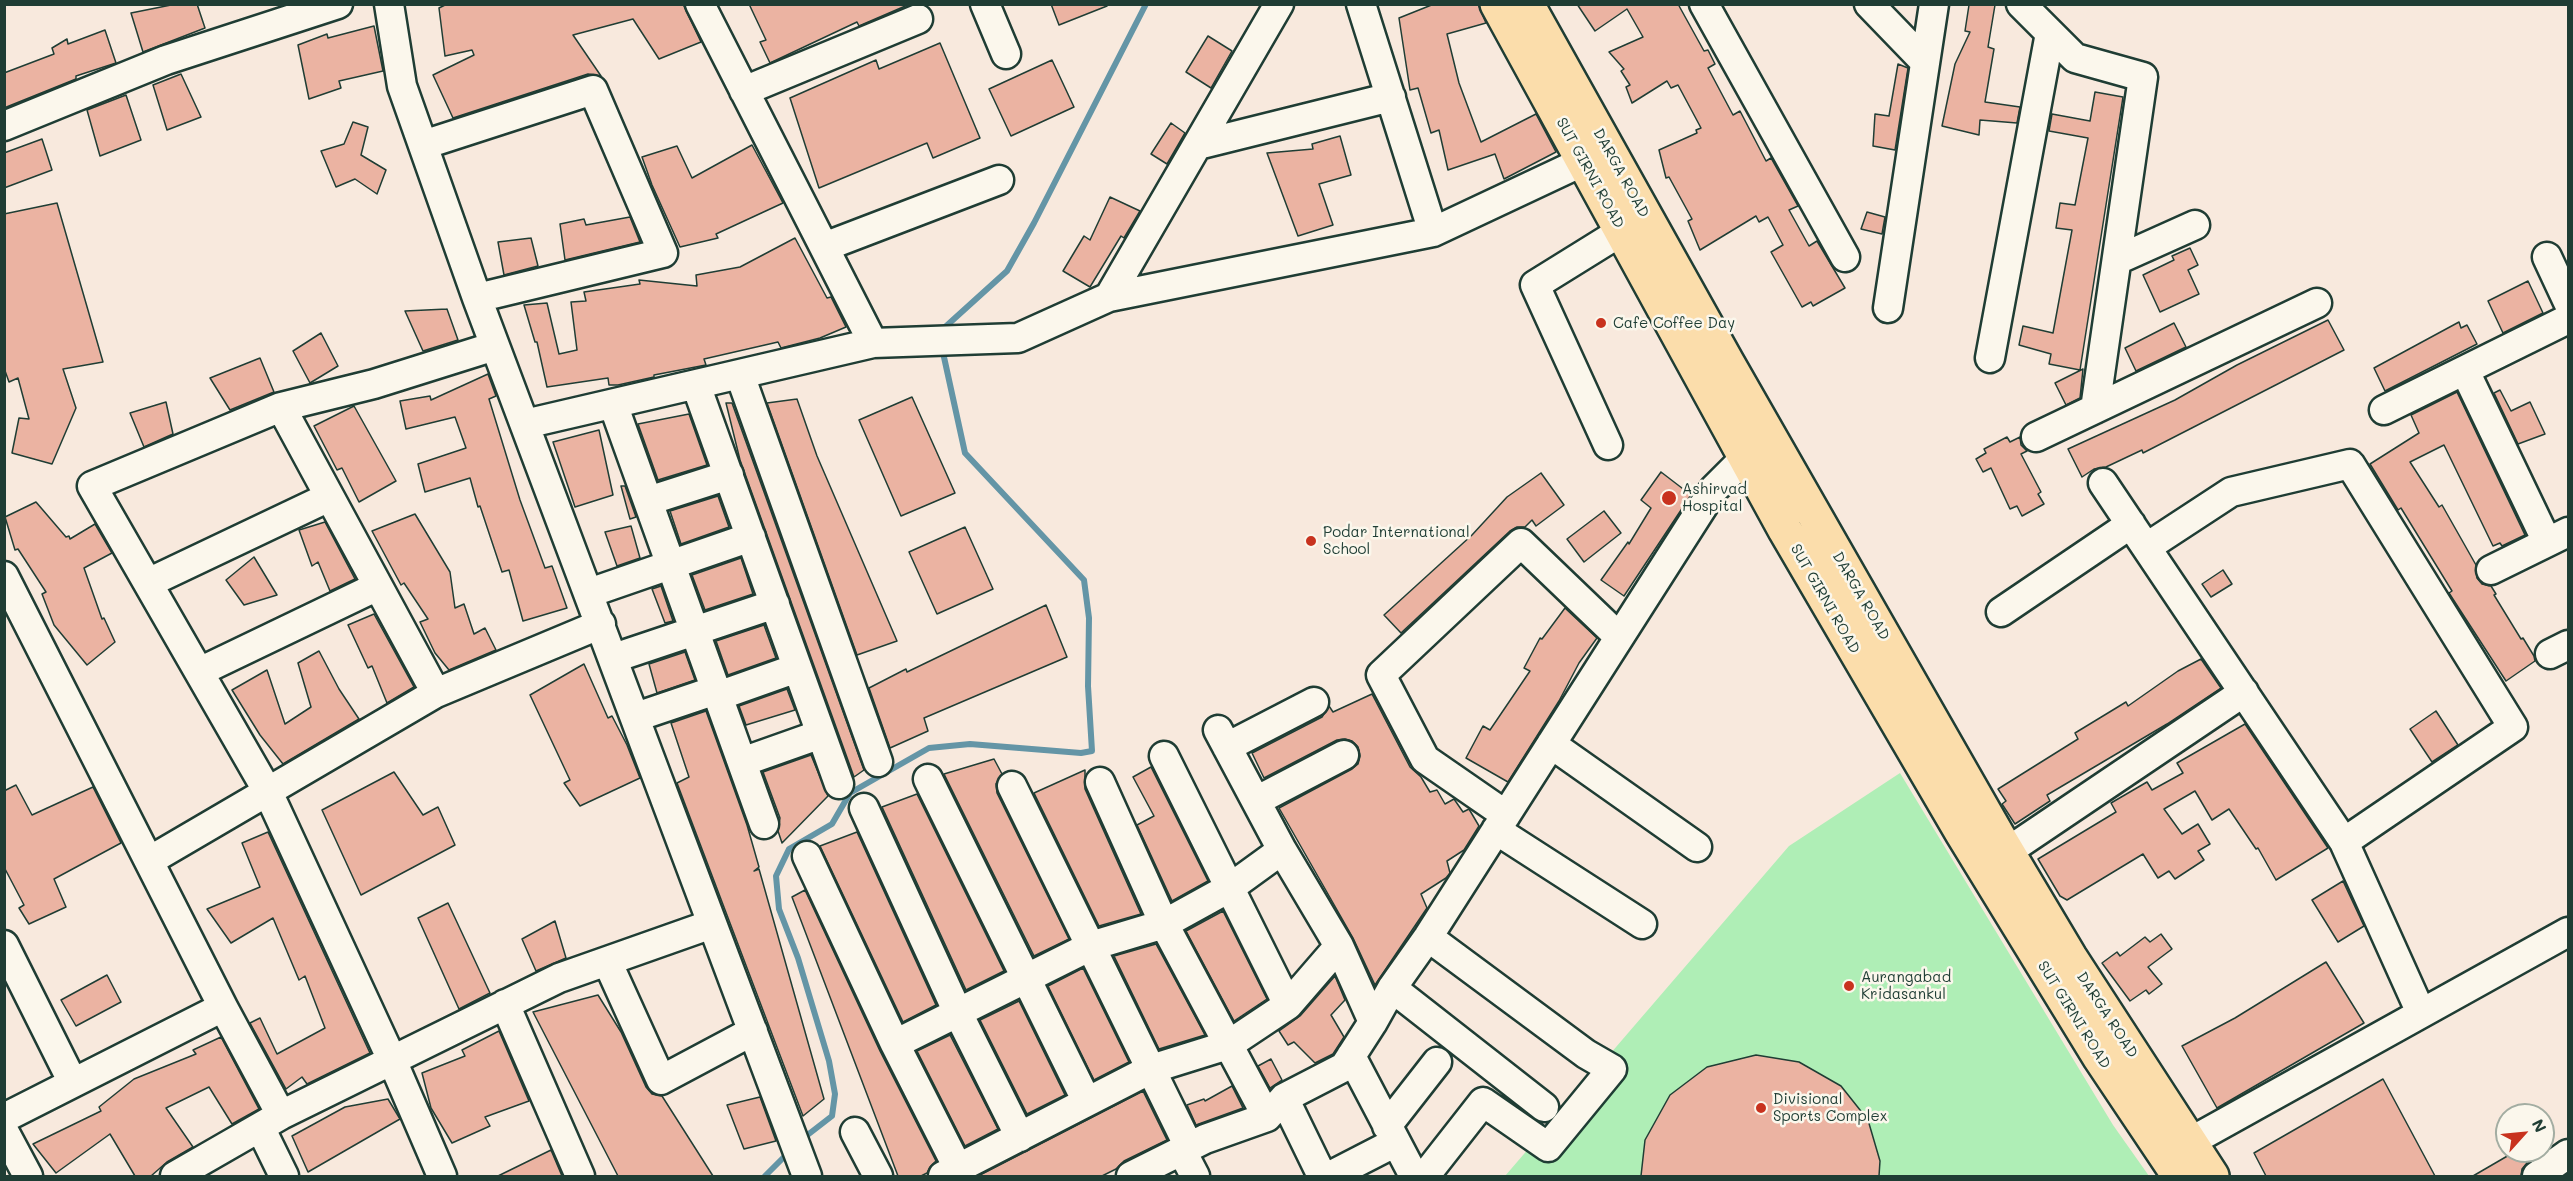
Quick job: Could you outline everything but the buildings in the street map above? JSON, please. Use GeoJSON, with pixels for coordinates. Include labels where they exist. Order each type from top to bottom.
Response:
{"type":"FeatureCollection","features":[{"type":"Feature","properties":{"kind":"main road","name":"SUT GIRNI ROAD"},"geometry":{"type":"LineString","coordinates":[[1497,4],[1785,530],[1995,860]]}},
{"type":"Feature","properties":{"kind":"main road","name":"DARGA ROAD"},"geometry":{"type":"LineString","coordinates":[[1527,4],[1768,435],[1995,860],[2070,957],[2178,1158],[2212,1176]]}},
{"type":"Feature","properties":{"kind":"street"},"geometry":{"type":"LineString","coordinates":[[4,126],[166,60],[338,4]]}},
{"type":"Feature","properties":{"kind":"street"},"geometry":{"type":"LineString","coordinates":[[389,4],[402,86],[477,298],[614,658],[806,1175]]}},
{"type":"Feature","properties":{"kind":"street"},"geometry":{"type":"LineString","coordinates":[[700,4],[873,344]]}},
{"type":"Feature","properties":{"kind":"street"},"geometry":{"type":"LineString","coordinates":[[985,4],[1006,54]]}},
{"type":"Feature","properties":{"kind":"street"},"geometry":{"type":"LineString","coordinates":[[1109,297],[1279,4]]}},
{"type":"Feature","properties":{"kind":"street"},"geometry":{"type":"LineString","coordinates":[[1361,4],[1433,232]]}},
{"type":"Feature","properties":{"kind":"street"},"geometry":{"type":"LineString","coordinates":[[1704,4],[1845,257]]}},
{"type":"Feature","properties":{"kind":"street"},"geometry":{"type":"LineString","coordinates":[[1869,4],[1925,62]]}},
{"type":"Feature","properties":{"kind":"street"},"geometry":{"type":"LineString","coordinates":[[1888,308],[1934,4]]}},
{"type":"Feature","properties":{"kind":"street"},"geometry":{"type":"LineString","coordinates":[[2021,4],[2075,58],[2143,76],[2095,409]]}},
{"type":"Feature","properties":{"kind":"street"},"geometry":{"type":"LineString","coordinates":[[744,91],[918,19]]}},
{"type":"Feature","properties":{"kind":"street"},"geometry":{"type":"LineString","coordinates":[[1990,358],[2050,33]]}},
{"type":"Feature","properties":{"kind":"street"},"geometry":{"type":"LineString","coordinates":[[423,145],[593,90],[663,253],[477,298]]}},
{"type":"Feature","properties":{"kind":"street"},"geometry":{"type":"LineString","coordinates":[[1198,145],[1390,97]]}},
{"type":"Feature","properties":{"kind":"street"},"geometry":{"type":"LineString","coordinates":[[525,424],[873,344],[1018,338],[1109,297],[1433,232],[1584,161]]}},
{"type":"Feature","properties":{"kind":"street"},"geometry":{"type":"LineString","coordinates":[[824,248],[999,180]]}},
{"type":"Feature","properties":{"kind":"street"},"geometry":{"type":"LineString","coordinates":[[2116,260],[2195,225]]}},
{"type":"Feature","properties":{"kind":"street"},"geometry":{"type":"LineString","coordinates":[[1608,445],[1535,285],[1622,231]]}},
{"type":"Feature","properties":{"kind":"street"},"geometry":{"type":"LineString","coordinates":[[2384,410],[2464,370],[2568,305],[2547,257]]}},
{"type":"Feature","properties":{"kind":"street"},"geometry":{"type":"LineString","coordinates":[[2036,437],[2317,303]]}},
{"type":"Feature","properties":{"kind":"street"},"geometry":{"type":"LineString","coordinates":[[442,1176],[392,1060],[268,792],[92,486],[280,407],[374,384],[495,346]]}},
{"type":"Feature","properties":{"kind":"street"},"geometry":{"type":"LineString","coordinates":[[2464,370],[2558,537],[2490,570]]}},
{"type":"Feature","properties":{"kind":"street"},"geometry":{"type":"LineString","coordinates":[[740,375],[878,762]]}},
{"type":"Feature","properties":{"kind":"street"},"geometry":{"type":"LineString","coordinates":[[696,384],[839,784]]}},
{"type":"Feature","properties":{"kind":"street"},"geometry":{"type":"LineString","coordinates":[[613,404],[764,824]]}},
{"type":"Feature","properties":{"kind":"street"},"geometry":{"type":"LineString","coordinates":[[280,407],[436,693]]}},
{"type":"Feature","properties":{"kind":"street"},"geometry":{"type":"LineString","coordinates":[[1131,1176],[1275,1107],[1344,1068],[1392,988],[1428,937],[1714,489],[1768,435]]}},
{"type":"Feature","properties":{"kind":"street"},"geometry":{"type":"LineString","coordinates":[[2147,547],[2231,492],[2350,464],[2513,727],[2344,842]]}},
{"type":"Feature","properties":{"kind":"street"},"geometry":{"type":"LineString","coordinates":[[648,501],[729,475]]}},
{"type":"Feature","properties":{"kind":"street"},"geometry":{"type":"LineString","coordinates":[[2103,483],[2344,842],[2421,1013]]}},
{"type":"Feature","properties":{"kind":"street"},"geometry":{"type":"LineString","coordinates":[[148,583],[329,496]]}},
{"type":"Feature","properties":{"kind":"street"},"geometry":{"type":"LineString","coordinates":[[2001,612],[2131,524]]}},
{"type":"Feature","properties":{"kind":"street"},"geometry":{"type":"LineString","coordinates":[[589,593],[751,537]]}},
{"type":"Feature","properties":{"kind":"street"},"geometry":{"type":"LineString","coordinates":[[1619,637],[1521,543],[1381,675],[1425,759],[1501,823],[1642,924]]}},
{"type":"Feature","properties":{"kind":"street"},"geometry":{"type":"LineString","coordinates":[[4,576],[223,1007],[271,1121],[284,1176]]}},
{"type":"Feature","properties":{"kind":"street"},"geometry":{"type":"LineString","coordinates":[[199,672],[378,586]]}},
{"type":"Feature","properties":{"kind":"street"},"geometry":{"type":"LineString","coordinates":[[614,658],[775,604]]}},
{"type":"Feature","properties":{"kind":"street"},"geometry":{"type":"LineString","coordinates":[[149,861],[436,693],[601,624]]}},
{"type":"Feature","properties":{"kind":"street"},"geometry":{"type":"LineString","coordinates":[[636,717],[797,668]]}},
{"type":"Feature","properties":{"kind":"street"},"geometry":{"type":"LineString","coordinates":[[1995,860],[2244,692]]}},
{"type":"Feature","properties":{"kind":"street"},"geometry":{"type":"LineString","coordinates":[[1314,702],[1223,739],[1282,850],[1338,946],[1373,1022]]}},
{"type":"Feature","properties":{"kind":"street"},"geometry":{"type":"LineString","coordinates":[[741,762],[821,734]]}},
{"type":"Feature","properties":{"kind":"street"},"geometry":{"type":"LineString","coordinates":[[1551,744],[1697,847]]}},
{"type":"Feature","properties":{"kind":"street"},"geometry":{"type":"LineString","coordinates":[[1256,801],[1344,754]]}},
{"type":"Feature","properties":{"kind":"street"},"geometry":{"type":"LineString","coordinates":[[1164,756],[1288,1005]]}},
{"type":"Feature","properties":{"kind":"street"},"geometry":{"type":"LineString","coordinates":[[928,779],[1087,1102]]}},
{"type":"Feature","properties":{"kind":"street"},"geometry":{"type":"LineString","coordinates":[[1100,782],[1164,924],[1228,1046],[1332,1175],[1391,1134],[1437,1062]]}},
{"type":"Feature","properties":{"kind":"street"},"geometry":{"type":"LineString","coordinates":[[1012,786],[1151,1069],[1186,1149],[1195,1176]]}},
{"type":"Feature","properties":{"kind":"street"},"geometry":{"type":"LineString","coordinates":[[864,808],[958,1013],[1020,1137]]}},
{"type":"Feature","properties":{"kind":"street"},"geometry":{"type":"LineString","coordinates":[[895,1044],[1091,946],[1164,924],[1231,887],[1282,850]]}},
{"type":"Feature","properties":{"kind":"street"},"geometry":{"type":"LineString","coordinates":[[807,856],[955,1174],[1020,1137],[1151,1069],[1228,1046],[1288,1005],[1338,946]]}},
{"type":"Feature","properties":{"kind":"street"},"geometry":{"type":"LineString","coordinates":[[176,1176],[271,1121],[559,978],[712,924]]}},
{"type":"Feature","properties":{"kind":"street"},"geometry":{"type":"LineString","coordinates":[[2178,1158],[2421,1013],[2568,932]]}},
{"type":"Feature","properties":{"kind":"street"},"geometry":{"type":"LineString","coordinates":[[1425,1176],[1483,1102],[1548,1147],[1612,1069],[1586,1054],[1428,937]]}},
{"type":"Feature","properties":{"kind":"street"},"geometry":{"type":"LineString","coordinates":[[4,945],[74,1083]]}},
{"type":"Feature","properties":{"kind":"street"},"geometry":{"type":"LineString","coordinates":[[607,961],[661,1080],[753,1031]]}},
{"type":"Feature","properties":{"kind":"street"},"geometry":{"type":"LineString","coordinates":[[1392,988],[1544,1107]]}},
{"type":"Feature","properties":{"kind":"street"},"geometry":{"type":"LineString","coordinates":[[505,1004],[580,1176]]}},
{"type":"Feature","properties":{"kind":"street"},"geometry":{"type":"LineString","coordinates":[[4,1118],[223,1007]]}},
{"type":"Feature","properties":{"kind":"street"},"geometry":{"type":"LineString","coordinates":[[1351,1056],[1414,1176]]}},
{"type":"Feature","properties":{"kind":"street"},"geometry":{"type":"LineString","coordinates":[[5,1131],[28,1176]]}},
{"type":"Feature","properties":{"kind":"street"},"geometry":{"type":"LineString","coordinates":[[855,1132],[878,1176]]}},
{"type":"Feature","properties":{"kind":"street"},"geometry":{"type":"LineString","coordinates":[[2537,1176],[2568,1154]]}},
{"type":"Feature","properties":{"kind":"green space","name":"Aurangabad Kridasankul"},"geometry":{"type":"Polygon","coordinates":[[[1900,773],[2113,1125],[2149,1176],[1505,1176],[1789,846],[1900,773]]]}},
{"type":"Feature","properties":{"kind":"waterway"},"geometry":{"type":"LineString","coordinates":[[943,333],[944,328],[1007,271],[1146,4]]}},
{"type":"Feature","properties":{"kind":"waterway"},"geometry":{"type":"LineString","coordinates":[[801,1140],[832,1116],[835,1094],[829,1061],[798,958],[779,909],[776,876],[789,849],[832,824],[850,793],[929,748],[970,744],[1081,753],[1092,751],[1088,686],[1089,618],[1084,580],[965,453],[942,348]]}},
{"type":"Feature","properties":{"kind":"waterway"},"geometry":{"type":"LineString","coordinates":[[765,1176],[790,1151]]}},
{"type":"Feature","properties":{"kind":"place","name":"Cafe Coffee Day"},"geometry":{"type":"Point","coordinates":[1601,323]}},
{"type":"Feature","properties":{"kind":"place","name":"Ashirvad Hospital"},"geometry":{"type":"Point","coordinates":[1669,498]}},
{"type":"Feature","properties":{"kind":"place","name":"Podar International School"},"geometry":{"type":"Point","coordinates":[1311,541]}},
{"type":"Feature","properties":{"kind":"place","name":"Aurangabad Kridasankul"},"geometry":{"type":"Point","coordinates":[1849,986]}},
{"type":"Feature","properties":{"kind":"place","name":"Divisional Sports Complex"},"geometry":{"type":"Point","coordinates":[1761,1108]}}]}
